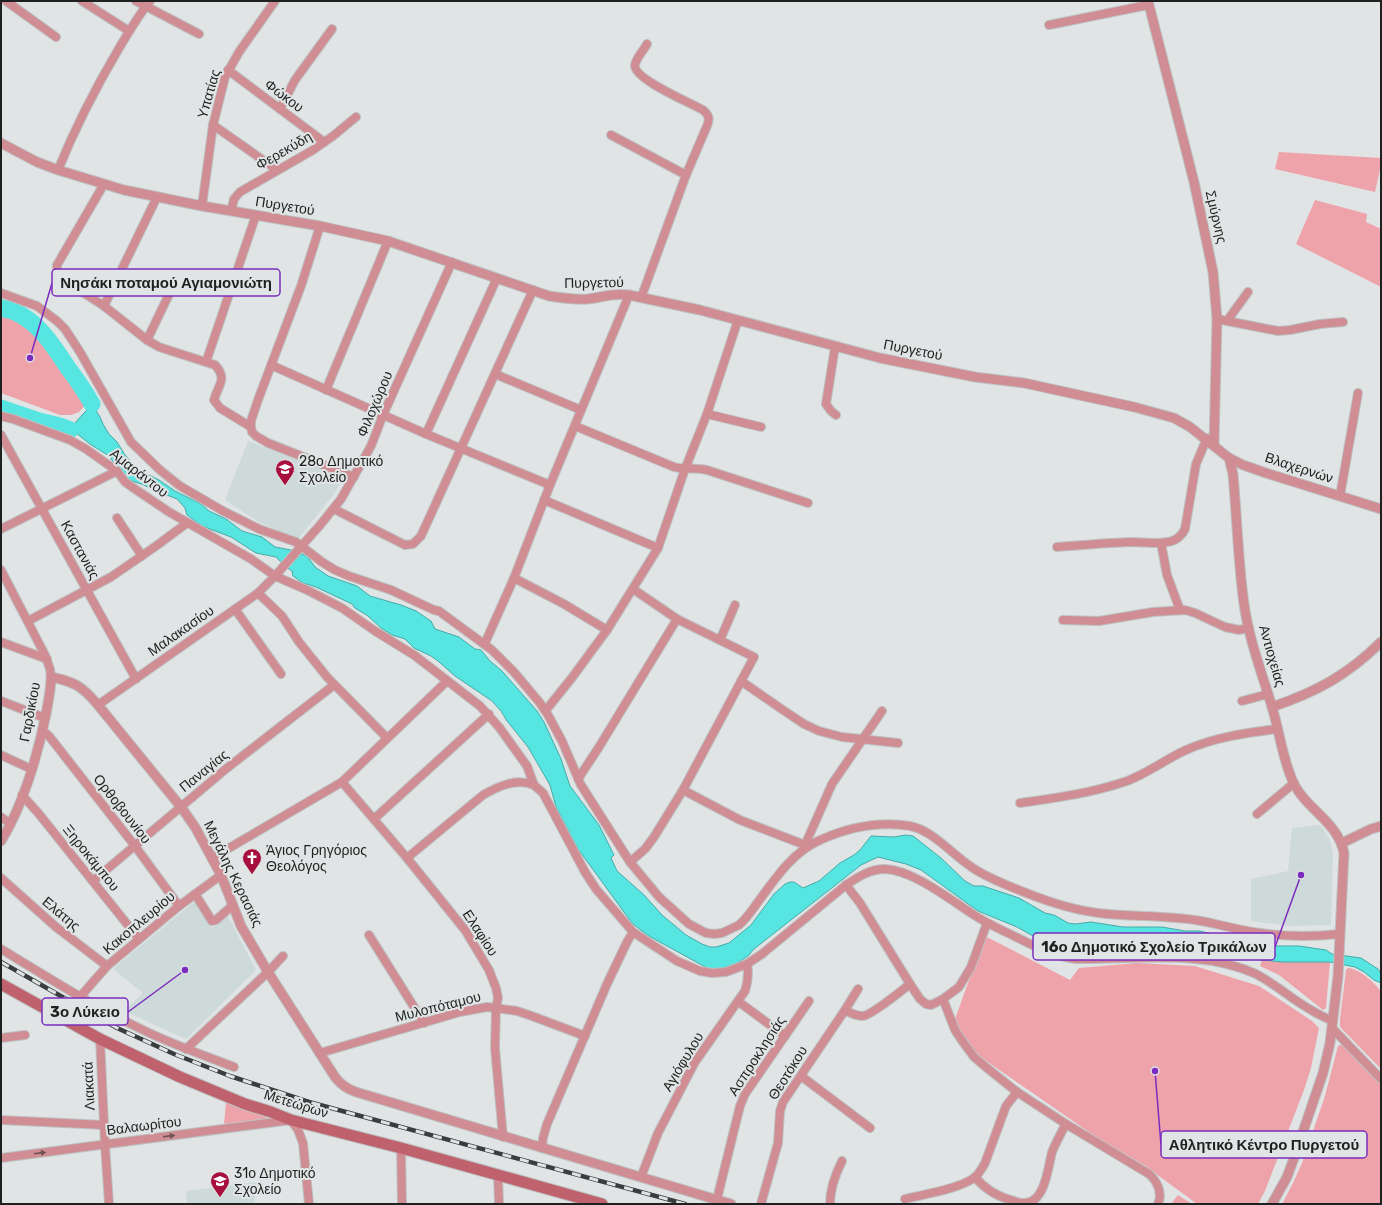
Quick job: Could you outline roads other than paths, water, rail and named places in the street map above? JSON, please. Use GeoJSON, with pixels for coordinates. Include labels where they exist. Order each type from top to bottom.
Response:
{"type":"FeatureCollection","features":[{"type":"Feature","properties":{"kind":"main road","name":"Μετεώρων"},"geometry":{"type":"LineString","coordinates":[[1,984],[100,1039],[212,1091],[291,1120],[401,1148],[602,1204]]}},
{"type":"Feature","properties":{"kind":"street"},"geometry":{"type":"LineString","coordinates":[[6,1],[56,37]]}},
{"type":"Feature","properties":{"kind":"street"},"geometry":{"type":"LineString","coordinates":[[82,1],[129,31]]}},
{"type":"Feature","properties":{"kind":"street"},"geometry":{"type":"LineString","coordinates":[[136,1],[148,3],[199,34]]}},
{"type":"Feature","properties":{"kind":"street","name":"Υπατίας"},"geometry":{"type":"LineString","coordinates":[[202,206],[213,125],[222,84],[228,70],[275,1]]}},
{"type":"Feature","properties":{"kind":"street"},"geometry":{"type":"LineString","coordinates":[[58,170],[86,106],[129,31],[148,3]]}},
{"type":"Feature","properties":{"kind":"street"},"geometry":{"type":"LineString","coordinates":[[1049,25],[1148,3]]}},
{"type":"Feature","properties":{"kind":"street","name":"Σμύρνης"},"geometry":{"type":"LineString","coordinates":[[1148,3],[1167,73],[1210,256],[1217,319],[1210,441]]}},
{"type":"Feature","properties":{"kind":"street"},"geometry":{"type":"LineString","coordinates":[[280,109],[295,80],[332,29]]}},
{"type":"Feature","properties":{"kind":"street"},"geometry":{"type":"LineString","coordinates":[[641,298],[686,175],[707,126],[709,117],[707,113],[700,108],[659,87],[638,73],[635,69],[635,64],[648,44]]}},
{"type":"Feature","properties":{"kind":"street","name":"Φώκου"},"geometry":{"type":"LineString","coordinates":[[228,70],[324,142]]}},
{"type":"Feature","properties":{"kind":"street","name":"Φερεκύδη"},"geometry":{"type":"LineString","coordinates":[[231,211],[234,199],[240,192],[324,142],[356,117]]}},
{"type":"Feature","properties":{"kind":"street"},"geometry":{"type":"LineString","coordinates":[[213,125],[277,170]]}},
{"type":"Feature","properties":{"kind":"street"},"geometry":{"type":"LineString","coordinates":[[611,135],[686,175]]}},
{"type":"Feature","properties":{"kind":"street","name":"Πυργετού"},"geometry":{"type":"LineString","coordinates":[[1,143],[37,162],[124,190],[202,206],[320,226],[388,241],[549,296],[588,299],[605,295],[629,295],[700,310],[880,358],[920,367],[1024,383],[1134,407],[1174,418],[1210,441]]}},
{"type":"Feature","properties":{"kind":"street"},"geometry":{"type":"LineString","coordinates":[[104,184],[57,265],[57,273],[62,279],[104,306],[147,340],[160,347],[215,365],[221,371],[222,376],[214,400],[216,404],[220,408],[251,426]]}},
{"type":"Feature","properties":{"kind":"street"},"geometry":{"type":"LineString","coordinates":[[104,306],[157,197]]}},
{"type":"Feature","properties":{"kind":"street"},"geometry":{"type":"LineString","coordinates":[[206,362],[256,215]]}},
{"type":"Feature","properties":{"kind":"street"},"geometry":{"type":"LineString","coordinates":[[320,226],[301,286],[258,400],[251,426],[252,432],[268,443],[354,477]]}},
{"type":"Feature","properties":{"kind":"street"},"geometry":{"type":"LineString","coordinates":[[326,390],[388,241]]}},
{"type":"Feature","properties":{"kind":"street","name":"Φιλοχώρου"},"geometry":{"type":"LineString","coordinates":[[275,576],[334,509],[354,477],[371,446],[452,262]]}},
{"type":"Feature","properties":{"kind":"street"},"geometry":{"type":"LineString","coordinates":[[426,434],[497,278]]}},
{"type":"Feature","properties":{"kind":"street"},"geometry":{"type":"LineString","coordinates":[[147,340],[175,282]]}},
{"type":"Feature","properties":{"kind":"street"},"geometry":{"type":"LineString","coordinates":[[334,509],[405,545],[413,544],[421,536],[533,290]]}},
{"type":"Feature","properties":{"kind":"street"},"geometry":{"type":"LineString","coordinates":[[1227,321],[1248,292]]}},
{"type":"Feature","properties":{"kind":"street"},"geometry":{"type":"LineString","coordinates":[[1,293],[37,306],[49,314],[65,329],[90,369],[128,437],[136,447],[160,470],[180,486],[258,529],[296,542],[335,570],[391,590],[439,611],[485,643],[519,677],[546,710],[562,741],[578,779],[630,862],[653,891],[672,910],[696,929],[714,934],[729,931],[742,923],[792,860],[806,846],[832,784],[882,711]]}},
{"type":"Feature","properties":{"kind":"street"},"geometry":{"type":"LineString","coordinates":[[485,643],[514,578],[550,484],[629,295]]}},
{"type":"Feature","properties":{"kind":"street"},"geometry":{"type":"LineString","coordinates":[[1217,319],[1278,331],[1343,322]]}},
{"type":"Feature","properties":{"kind":"street"},"geometry":{"type":"LineString","coordinates":[[546,710],[607,630],[658,548],[685,469],[707,414],[738,320]]}},
{"type":"Feature","properties":{"kind":"street"},"geometry":{"type":"LineString","coordinates":[[835,346],[826,404],[836,415]]}},
{"type":"Feature","properties":{"kind":"street"},"geometry":{"type":"LineString","coordinates":[[271,365],[383,416],[550,484]]}},
{"type":"Feature","properties":{"kind":"street"},"geometry":{"type":"LineString","coordinates":[[495,374],[581,410]]}},
{"type":"Feature","properties":{"kind":"street"},"geometry":{"type":"LineString","coordinates":[[1340,496],[1358,393]]}},
{"type":"Feature","properties":{"kind":"street"},"geometry":{"type":"LineString","coordinates":[[707,414],[761,427]]}},
{"type":"Feature","properties":{"kind":"street","name":"Αμαράντου"},"geometry":{"type":"LineString","coordinates":[[1,416],[70,440],[117,471],[125,482],[132,487],[187,523],[245,556],[275,576],[342,608],[414,655],[489,714],[519,753],[527,766],[534,785]]}},
{"type":"Feature","properties":{"kind":"street"},"geometry":{"type":"LineString","coordinates":[[575,426],[674,467],[685,469],[698,468],[706,470],[808,503]]}},
{"type":"Feature","properties":{"kind":"street","name":"Καστανιάς"},"geometry":{"type":"LineString","coordinates":[[1,435],[136,678]]}},
{"type":"Feature","properties":{"kind":"street"},"geometry":{"type":"LineString","coordinates":[[1057,547],[1112,543],[1161,543],[1175,540],[1184,532],[1196,464],[1210,441]]}},
{"type":"Feature","properties":{"kind":"street","name":"Βλαχερνών"},"geometry":{"type":"LineString","coordinates":[[1210,441],[1229,458],[1243,465],[1381,509]]}},
{"type":"Feature","properties":{"kind":"street","name":"Αντιοχείας"},"geometry":{"type":"LineString","coordinates":[[1229,458],[1233,474],[1242,586],[1252,646],[1272,707],[1277,729],[1294,783],[1302,795],[1337,834],[1342,843]]}},
{"type":"Feature","properties":{"kind":"street"},"geometry":{"type":"LineString","coordinates":[[1,529],[117,471]]}},
{"type":"Feature","properties":{"kind":"street"},"geometry":{"type":"LineString","coordinates":[[544,500],[658,548]]}},
{"type":"Feature","properties":{"kind":"street"},"geometry":{"type":"LineString","coordinates":[[117,518],[142,556]]}},
{"type":"Feature","properties":{"kind":"street"},"geometry":{"type":"LineString","coordinates":[[28,621],[111,577],[187,523]]}},
{"type":"Feature","properties":{"kind":"street"},"geometry":{"type":"LineString","coordinates":[[1161,543],[1167,575],[1180,610]]}},
{"type":"Feature","properties":{"kind":"street","name":"Γαρδικίου"},"geometry":{"type":"LineString","coordinates":[[1,570],[47,659],[51,677],[45,718],[31,769],[11,824],[1,841]]}},
{"type":"Feature","properties":{"kind":"street","name":"Μαλακασίου"},"geometry":{"type":"LineString","coordinates":[[98,704],[258,593],[275,576]]}},
{"type":"Feature","properties":{"kind":"street"},"geometry":{"type":"LineString","coordinates":[[514,578],[564,604],[607,630]]}},
{"type":"Feature","properties":{"kind":"street"},"geometry":{"type":"LineString","coordinates":[[630,862],[645,849],[683,790],[754,657],[677,619],[633,589]]}},
{"type":"Feature","properties":{"kind":"street"},"geometry":{"type":"LineString","coordinates":[[258,593],[282,616],[334,685],[387,738]]}},
{"type":"Feature","properties":{"kind":"street"},"geometry":{"type":"LineString","coordinates":[[720,640],[735,605]]}},
{"type":"Feature","properties":{"kind":"street"},"geometry":{"type":"LineString","coordinates":[[235,609],[281,674]]}},
{"type":"Feature","properties":{"kind":"street"},"geometry":{"type":"LineString","coordinates":[[1063,620],[1099,620],[1153,612],[1184,610],[1195,613],[1225,627],[1239,630],[1248,628]]}},
{"type":"Feature","properties":{"kind":"street"},"geometry":{"type":"LineString","coordinates":[[578,779],[677,619]]}},
{"type":"Feature","properties":{"kind":"street"},"geometry":{"type":"LineString","coordinates":[[1,642],[47,659]]}},
{"type":"Feature","properties":{"kind":"street"},"geometry":{"type":"LineString","coordinates":[[1272,707],[1318,689],[1352,668],[1381,642]]}},
{"type":"Feature","properties":{"kind":"street","name":"Μεγάλης Κερασιάς"},"geometry":{"type":"LineString","coordinates":[[51,677],[75,684],[86,691],[181,807],[195,827],[221,875],[242,926],[268,972],[338,1081],[347,1089],[503,1137],[731,1204]]}},
{"type":"Feature","properties":{"kind":"street"},"geometry":{"type":"LineString","coordinates":[[212,858],[342,782],[447,681]]}},
{"type":"Feature","properties":{"kind":"street"},"geometry":{"type":"LineString","coordinates":[[741,681],[812,728],[842,737],[898,743]]}},
{"type":"Feature","properties":{"kind":"street","name":"Παναγίας"},"geometry":{"type":"LineString","coordinates":[[93,881],[228,768],[334,685]]}},
{"type":"Feature","properties":{"kind":"street"},"geometry":{"type":"LineString","coordinates":[[1242,701],[1268,694]]}},
{"type":"Feature","properties":{"kind":"street"},"geometry":{"type":"LineString","coordinates":[[1,701],[45,718]]}},
{"type":"Feature","properties":{"kind":"street"},"geometry":{"type":"LineString","coordinates":[[374,819],[489,714]]}},
{"type":"Feature","properties":{"kind":"street"},"geometry":{"type":"LineString","coordinates":[[1020,803],[1069,796],[1106,788],[1133,778],[1186,750],[1204,743],[1246,733],[1277,729]]}},
{"type":"Feature","properties":{"kind":"street","name":"Ορθοβουνίου"},"geometry":{"type":"LineString","coordinates":[[42,730],[135,846],[179,906]]}},
{"type":"Feature","properties":{"kind":"street"},"geometry":{"type":"LineString","coordinates":[[1,755],[31,769]]}},
{"type":"Feature","properties":{"kind":"street","name":"Ελαφίου"},"geometry":{"type":"LineString","coordinates":[[342,782],[407,858],[465,930],[489,970],[498,998],[496,1008],[496,1048],[503,1137]]}},
{"type":"Feature","properties":{"kind":"street"},"geometry":{"type":"LineString","coordinates":[[407,858],[483,796],[496,788],[510,783],[521,782],[534,785],[543,793],[585,872],[596,889],[633,932],[677,961],[700,971],[712,973],[726,972],[747,964],[762,954],[846,885],[858,877],[876,870],[887,869],[926,884],[987,923],[1041,950],[1066,958],[1106,959],[1179,957],[1218,962],[1244,969],[1258,975],[1333,1025],[1381,1079]]}},
{"type":"Feature","properties":{"kind":"street"},"geometry":{"type":"LineString","coordinates":[[1257,814],[1294,783]]}},
{"type":"Feature","properties":{"kind":"street"},"geometry":{"type":"LineString","coordinates":[[683,790],[740,820],[806,846],[857,828],[888,824],[911,826],[924,831],[969,866],[982,874],[1027,893],[1075,909],[1098,913],[1148,915],[1196,920],[1279,936],[1340,938]]}},
{"type":"Feature","properties":{"kind":"street","name":"Ξηροκάμπου"},"geometry":{"type":"LineString","coordinates":[[22,795],[39,814],[139,939]]}},
{"type":"Feature","properties":{"kind":"street"},"geometry":{"type":"LineString","coordinates":[[1,817],[11,824]]}},
{"type":"Feature","properties":{"kind":"street"},"geometry":{"type":"LineString","coordinates":[[1272,1204],[1287,1177],[1304,1129],[1323,1073],[1333,1025],[1340,938],[1344,853],[1342,843],[1371,829],[1381,826]]}},
{"type":"Feature","properties":{"kind":"street","name":"Κακοπλευρίου"},"geometry":{"type":"LineString","coordinates":[[80,997],[107,966],[179,906],[221,875]]}},
{"type":"Feature","properties":{"kind":"street","name":"Ελάτης"},"geometry":{"type":"LineString","coordinates":[[1,878],[56,927],[107,966]]}},
{"type":"Feature","properties":{"kind":"street"},"geometry":{"type":"LineString","coordinates":[[846,885],[860,903],[920,999],[926,1004],[932,1005],[959,987],[972,966],[987,923]]}},
{"type":"Feature","properties":{"kind":"street"},"geometry":{"type":"LineString","coordinates":[[195,894],[212,920],[216,920],[233,905]]}},
{"type":"Feature","properties":{"kind":"street"},"geometry":{"type":"LineString","coordinates":[[542,1148],[547,1124],[585,1036],[633,932]]}},
{"type":"Feature","properties":{"kind":"street"},"geometry":{"type":"LineString","coordinates":[[369,935],[424,1023]]}},
{"type":"Feature","properties":{"kind":"street"},"geometry":{"type":"LineString","coordinates":[[1,949],[80,997],[141,1030],[234,1067]]}},
{"type":"Feature","properties":{"kind":"street"},"geometry":{"type":"LineString","coordinates":[[186,1049],[283,956]]}},
{"type":"Feature","properties":{"kind":"street","name":"Αγιόφυλου"},"geometry":{"type":"LineString","coordinates":[[641,1177],[658,1133],[692,1068],[739,1002],[745,991],[748,982],[747,964]]}},
{"type":"Feature","properties":{"kind":"street"},"geometry":{"type":"LineString","coordinates":[[845,1010],[863,1016],[910,984]]}},
{"type":"Feature","properties":{"kind":"street","name":"Θεοτόκου"},"geometry":{"type":"LineString","coordinates":[[761,1204],[778,1143],[780,1110],[790,1091],[858,989]]}},
{"type":"Feature","properties":{"kind":"street"},"geometry":{"type":"LineString","coordinates":[[943,999],[955,1030],[974,1057],[1017,1092],[1066,1124],[1152,1176],[1160,1191],[1158,1204]]}},
{"type":"Feature","properties":{"kind":"street","name":"Ασπροκλησιάς"},"geometry":{"type":"LineString","coordinates":[[717,1199],[740,1106],[745,1094],[809,1001]]}},
{"type":"Feature","properties":{"kind":"street"},"geometry":{"type":"LineString","coordinates":[[739,1002],[785,1036]]}},
{"type":"Feature","properties":{"kind":"street","name":"Μυλοπόταμου"},"geometry":{"type":"LineString","coordinates":[[320,1053],[476,1008],[496,1008],[517,1011],[585,1036]]}},
{"type":"Feature","properties":{"kind":"street"},"geometry":{"type":"LineString","coordinates":[[1,1038],[25,1036]]}},
{"type":"Feature","properties":{"kind":"street","name":"Λιακατά"},"geometry":{"type":"LineString","coordinates":[[100,1039],[104,1145],[109,1204]]}},
{"type":"Feature","properties":{"kind":"street"},"geometry":{"type":"LineString","coordinates":[[801,1076],[870,1128]]}},
{"type":"Feature","properties":{"kind":"street"},"geometry":{"type":"LineString","coordinates":[[905,1199],[950,1188],[975,1177],[981,1171],[985,1163],[1006,1106],[1017,1092]]}},
{"type":"Feature","properties":{"kind":"street"},"geometry":{"type":"LineString","coordinates":[[1,1120],[104,1125]]}},
{"type":"Feature","properties":{"kind":"street"},"geometry":{"type":"LineString","coordinates":[[291,1120],[303,1143],[309,1204]]}},
{"type":"Feature","properties":{"kind":"street","name":"Βαλαωρίτου"},"geometry":{"type":"LineString","coordinates":[[1,1158],[291,1120]]}},
{"type":"Feature","properties":{"kind":"street"},"geometry":{"type":"LineString","coordinates":[[975,1177],[984,1188],[1006,1199],[1024,1204],[1032,1201],[1042,1190],[1053,1150],[1066,1124]]}},
{"type":"Feature","properties":{"kind":"street"},"geometry":{"type":"LineString","coordinates":[[401,1148],[402,1204]]}},
{"type":"Feature","properties":{"kind":"street"},"geometry":{"type":"LineString","coordinates":[[830,1204],[830,1195],[834,1180],[842,1160]]}},
{"type":"Feature","properties":{"kind":"street"},"geometry":{"type":"LineString","coordinates":[[498,1176],[499,1204]]}},
{"type":"Feature","properties":{"kind":"water"},"geometry":{"type":"Polygon","coordinates":[[[92,404],[109,434],[117,442],[125,455],[137,469],[201,504],[209,511],[226,519],[242,531],[262,537],[275,547],[291,550],[307,556],[315,567],[328,576],[357,586],[370,596],[416,611],[431,621],[435,629],[459,637],[475,649],[481,650],[490,661],[502,671],[537,711],[544,722],[561,759],[570,786],[599,825],[614,855],[611,858],[617,871],[644,895],[662,915],[686,935],[702,944],[710,947],[716,947],[729,943],[751,925],[774,894],[785,884],[794,882],[803,888],[819,881],[840,863],[860,850],[871,836],[894,837],[906,835],[913,836],[941,858],[965,881],[974,886],[983,886],[1019,898],[1045,913],[1054,915],[1068,923],[1075,924],[1091,922],[1123,927],[1162,927],[1185,931],[1200,931],[1259,945],[1299,946],[1326,950],[1332,954],[1361,958],[1378,969],[1381,974],[1381,983],[1355,967],[1330,962],[1283,962],[1240,958],[1204,951],[1174,948],[1146,948],[1095,953],[1073,952],[1042,941],[1017,927],[978,911],[921,870],[906,864],[878,857],[861,865],[754,949],[748,956],[734,965],[709,969],[647,935],[632,923],[578,849],[556,807],[550,785],[528,747],[492,701],[455,676],[431,656],[414,648],[405,639],[392,635],[381,628],[352,604],[316,587],[303,583],[293,576],[292,571],[276,557],[256,553],[231,537],[202,526],[187,515],[185,508],[177,499],[126,479],[109,456],[70,430],[92,404]]]}},
{"type":"Feature","properties":{"kind":"waterway"},"geometry":{"type":"LineString","coordinates":[[1,308],[23,316],[40,330],[84,390],[92,404]]}},
{"type":"Feature","properties":{"kind":"waterway"},"geometry":{"type":"LineString","coordinates":[[1,408],[70,430]]}},
{"type":"Feature","properties":{"kind":"railway"},"geometry":{"type":"LineString","coordinates":[[1,962],[117,1028],[174,1054],[230,1076],[309,1102],[685,1204]]}},
{"type":"Feature","properties":{"kind":"place","name":"Νησάκι ποταμού Αγιαμονιώτη"},"geometry":{"type":"Point","coordinates":[30,358]}},
{"type":"Feature","properties":{"kind":"place","name":"28ο Δημοτικό Σχολείο"},"geometry":{"type":"Point","coordinates":[285,486]}},
{"type":"Feature","properties":{"kind":"place","name":"Άγιος Γρηγόριος Θεολόγος"},"geometry":{"type":"Point","coordinates":[252,875]}},
{"type":"Feature","properties":{"kind":"place","name":"16ο Δημοτικό Σχολείο Τρικάλων"},"geometry":{"type":"Point","coordinates":[1301,875]}},
{"type":"Feature","properties":{"kind":"place","name":"3ο Λύκειο"},"geometry":{"type":"Point","coordinates":[185,970]}},
{"type":"Feature","properties":{"kind":"place","name":"Αθλητικό Κέντρο Πυργετού"},"geometry":{"type":"Point","coordinates":[1155,1071]}},
{"type":"Feature","properties":{"kind":"place","name":"31ο Δημοτικό Σχολείο"},"geometry":{"type":"Point","coordinates":[220,1198]}}]}
